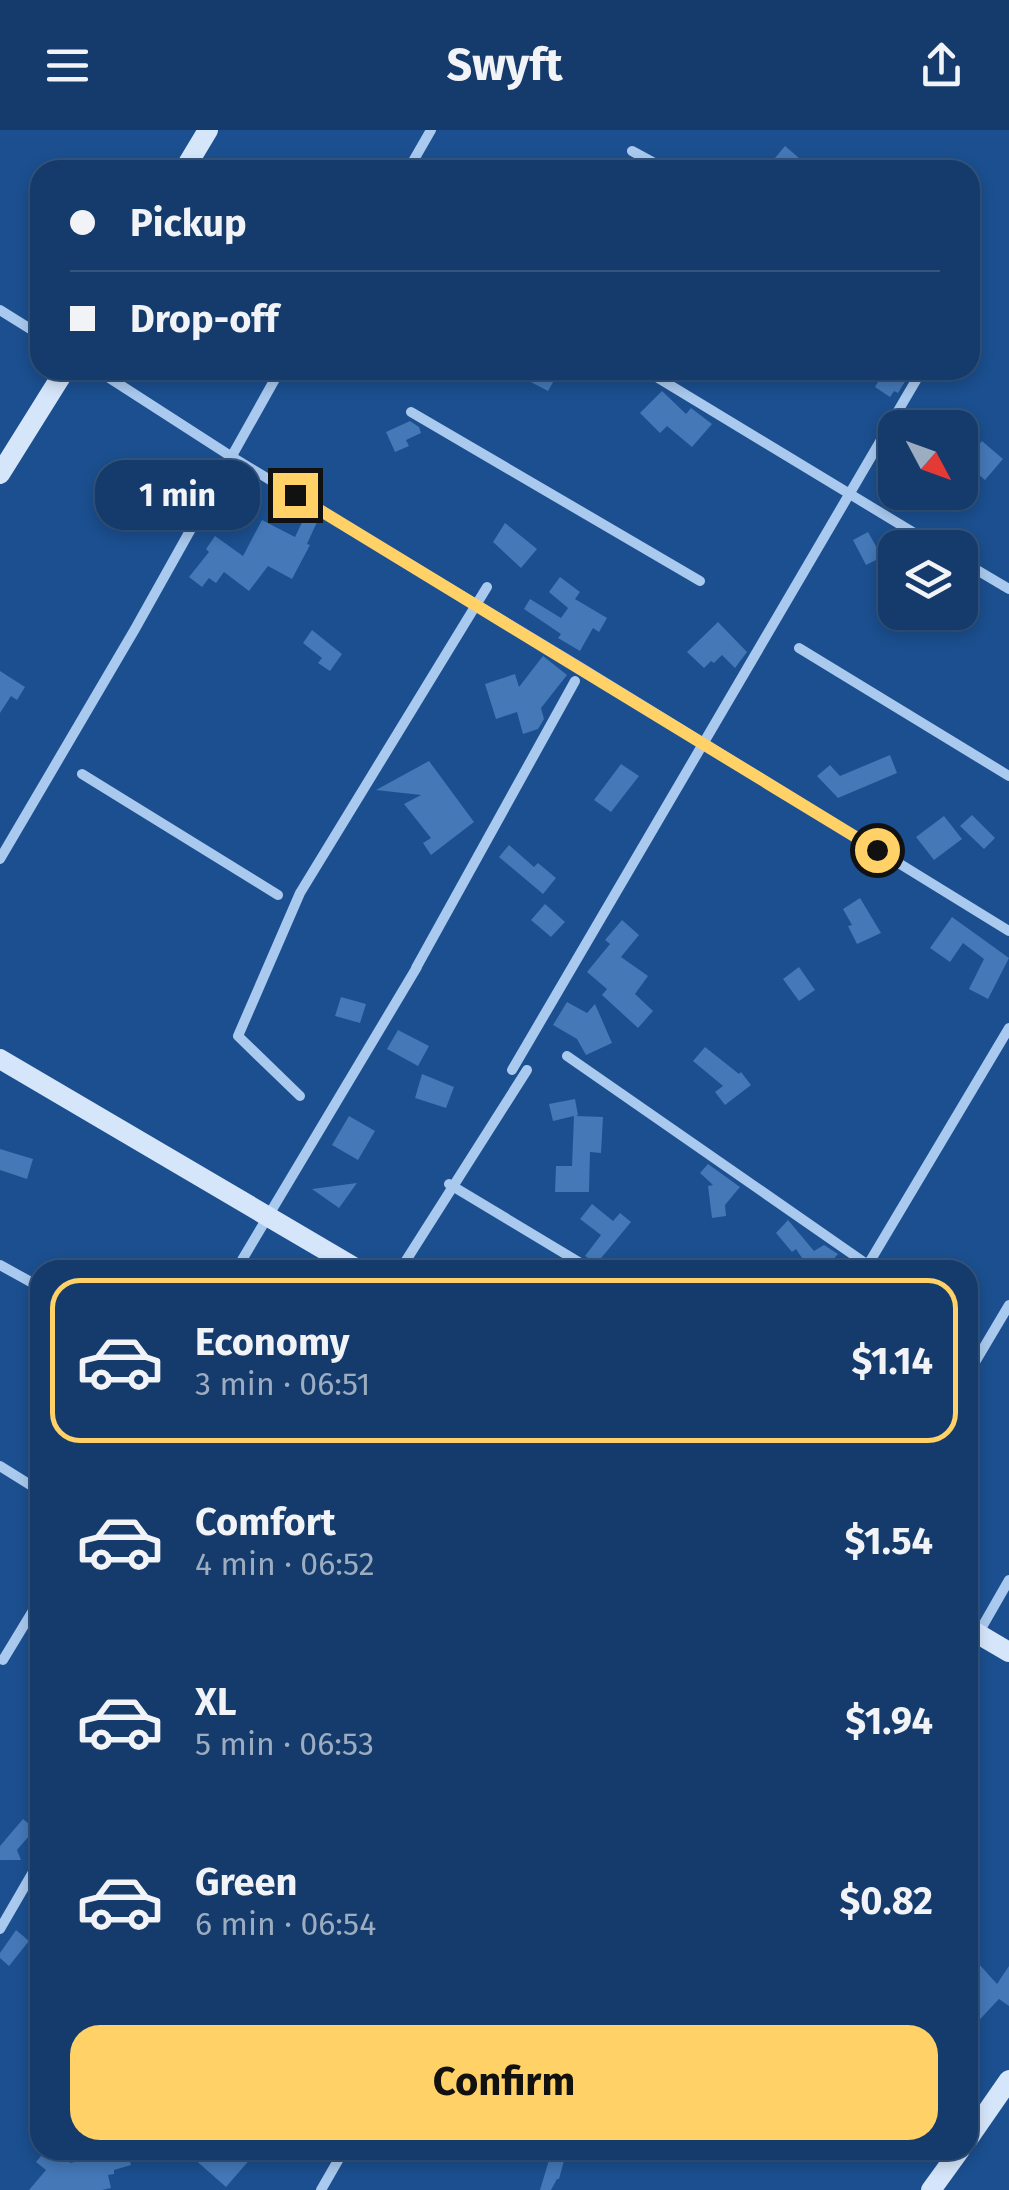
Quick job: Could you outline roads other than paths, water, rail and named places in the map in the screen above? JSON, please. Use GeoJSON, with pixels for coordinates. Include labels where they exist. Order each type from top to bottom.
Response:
{"type":"FeatureCollection","features":[{"type":"Feature","properties":{"kind":"street"},"geometry":{"type":"LineString","coordinates":[[190,160],[208,130]]}},
{"type":"Feature","properties":{"kind":"street"},"geometry":{"type":"LineString","coordinates":[[414,160],[431,130]]}},
{"type":"Feature","properties":{"kind":"street"},"geometry":{"type":"LineString","coordinates":[[632,150],[650,160]]}},
{"type":"Feature","properties":{"kind":"street"},"geometry":{"type":"LineString","coordinates":[[0,310],[30,329]]}},
{"type":"Feature","properties":{"kind":"street"},"geometry":{"type":"LineString","coordinates":[[0,474],[59,380]]}},
{"type":"Feature","properties":{"kind":"street"},"geometry":{"type":"LineString","coordinates":[[113,380],[232,457],[1009,930]]}},
{"type":"Feature","properties":{"kind":"street"},"geometry":{"type":"LineString","coordinates":[[0,859],[136,628],[274,380]]}},
{"type":"Feature","properties":{"kind":"street"},"geometry":{"type":"LineString","coordinates":[[661,380],[910,530]]}},
{"type":"Feature","properties":{"kind":"street"},"geometry":{"type":"LineString","coordinates":[[512,1070],[916,380]]}},
{"type":"Feature","properties":{"kind":"street"},"geometry":{"type":"LineString","coordinates":[[411,412],[700,582]]}},
{"type":"Feature","properties":{"kind":"street"},"geometry":{"type":"LineString","coordinates":[[978,571],[1009,589]]}},
{"type":"Feature","properties":{"kind":"street"},"geometry":{"type":"LineString","coordinates":[[300,1096],[238,1036],[300,893],[487,587]]}},
{"type":"Feature","properties":{"kind":"street"},"geometry":{"type":"LineString","coordinates":[[799,648],[1009,776]]}},
{"type":"Feature","properties":{"kind":"street"},"geometry":{"type":"LineString","coordinates":[[242,1260],[408,983],[576,680]]}},
{"type":"Feature","properties":{"kind":"street"},"geometry":{"type":"LineString","coordinates":[[82,774],[278,895]]}},
{"type":"Feature","properties":{"kind":"street"},"geometry":{"type":"LineString","coordinates":[[408,983],[417,966]]}},
{"type":"Feature","properties":{"kind":"street"},"geometry":{"type":"LineString","coordinates":[[871,1260],[1009,1028]]}},
{"type":"Feature","properties":{"kind":"street"},"geometry":{"type":"LineString","coordinates":[[567,1056],[855,1260]]}},
{"type":"Feature","properties":{"kind":"street"},"geometry":{"type":"LineString","coordinates":[[0,1060],[342,1260]]}},
{"type":"Feature","properties":{"kind":"street"},"geometry":{"type":"LineString","coordinates":[[406,1260],[526,1070]]}},
{"type":"Feature","properties":{"kind":"street"},"geometry":{"type":"LineString","coordinates":[[449,1184],[575,1260]]}},
{"type":"Feature","properties":{"kind":"street"},"geometry":{"type":"LineString","coordinates":[[0,1265],[30,1282]]}},
{"type":"Feature","properties":{"kind":"street"},"geometry":{"type":"LineString","coordinates":[[978,1357],[1009,1305]]}},
{"type":"Feature","properties":{"kind":"street"},"geometry":{"type":"LineString","coordinates":[[0,1466],[30,1484]]}},
{"type":"Feature","properties":{"kind":"street"},"geometry":{"type":"LineString","coordinates":[[978,1624],[1009,1580]]}},
{"type":"Feature","properties":{"kind":"street"},"geometry":{"type":"LineString","coordinates":[[2,1663],[30,1616]]}},
{"type":"Feature","properties":{"kind":"street"},"geometry":{"type":"LineString","coordinates":[[978,1634],[1009,1652]]}},
{"type":"Feature","properties":{"kind":"street"},"geometry":{"type":"LineString","coordinates":[[2,1663],[19,1636]]}},
{"type":"Feature","properties":{"kind":"street"},"geometry":{"type":"LineString","coordinates":[[0,1929],[30,1877]]}},
{"type":"Feature","properties":{"kind":"street"},"geometry":{"type":"LineString","coordinates":[[978,2125],[1009,2080]]}},
{"type":"Feature","properties":{"kind":"street"},"geometry":{"type":"LineString","coordinates":[[321,2190],[338,2160]]}},
{"type":"Feature","properties":{"kind":"street"},"geometry":{"type":"LineString","coordinates":[[931,2190],[953,2160]]}}]}
